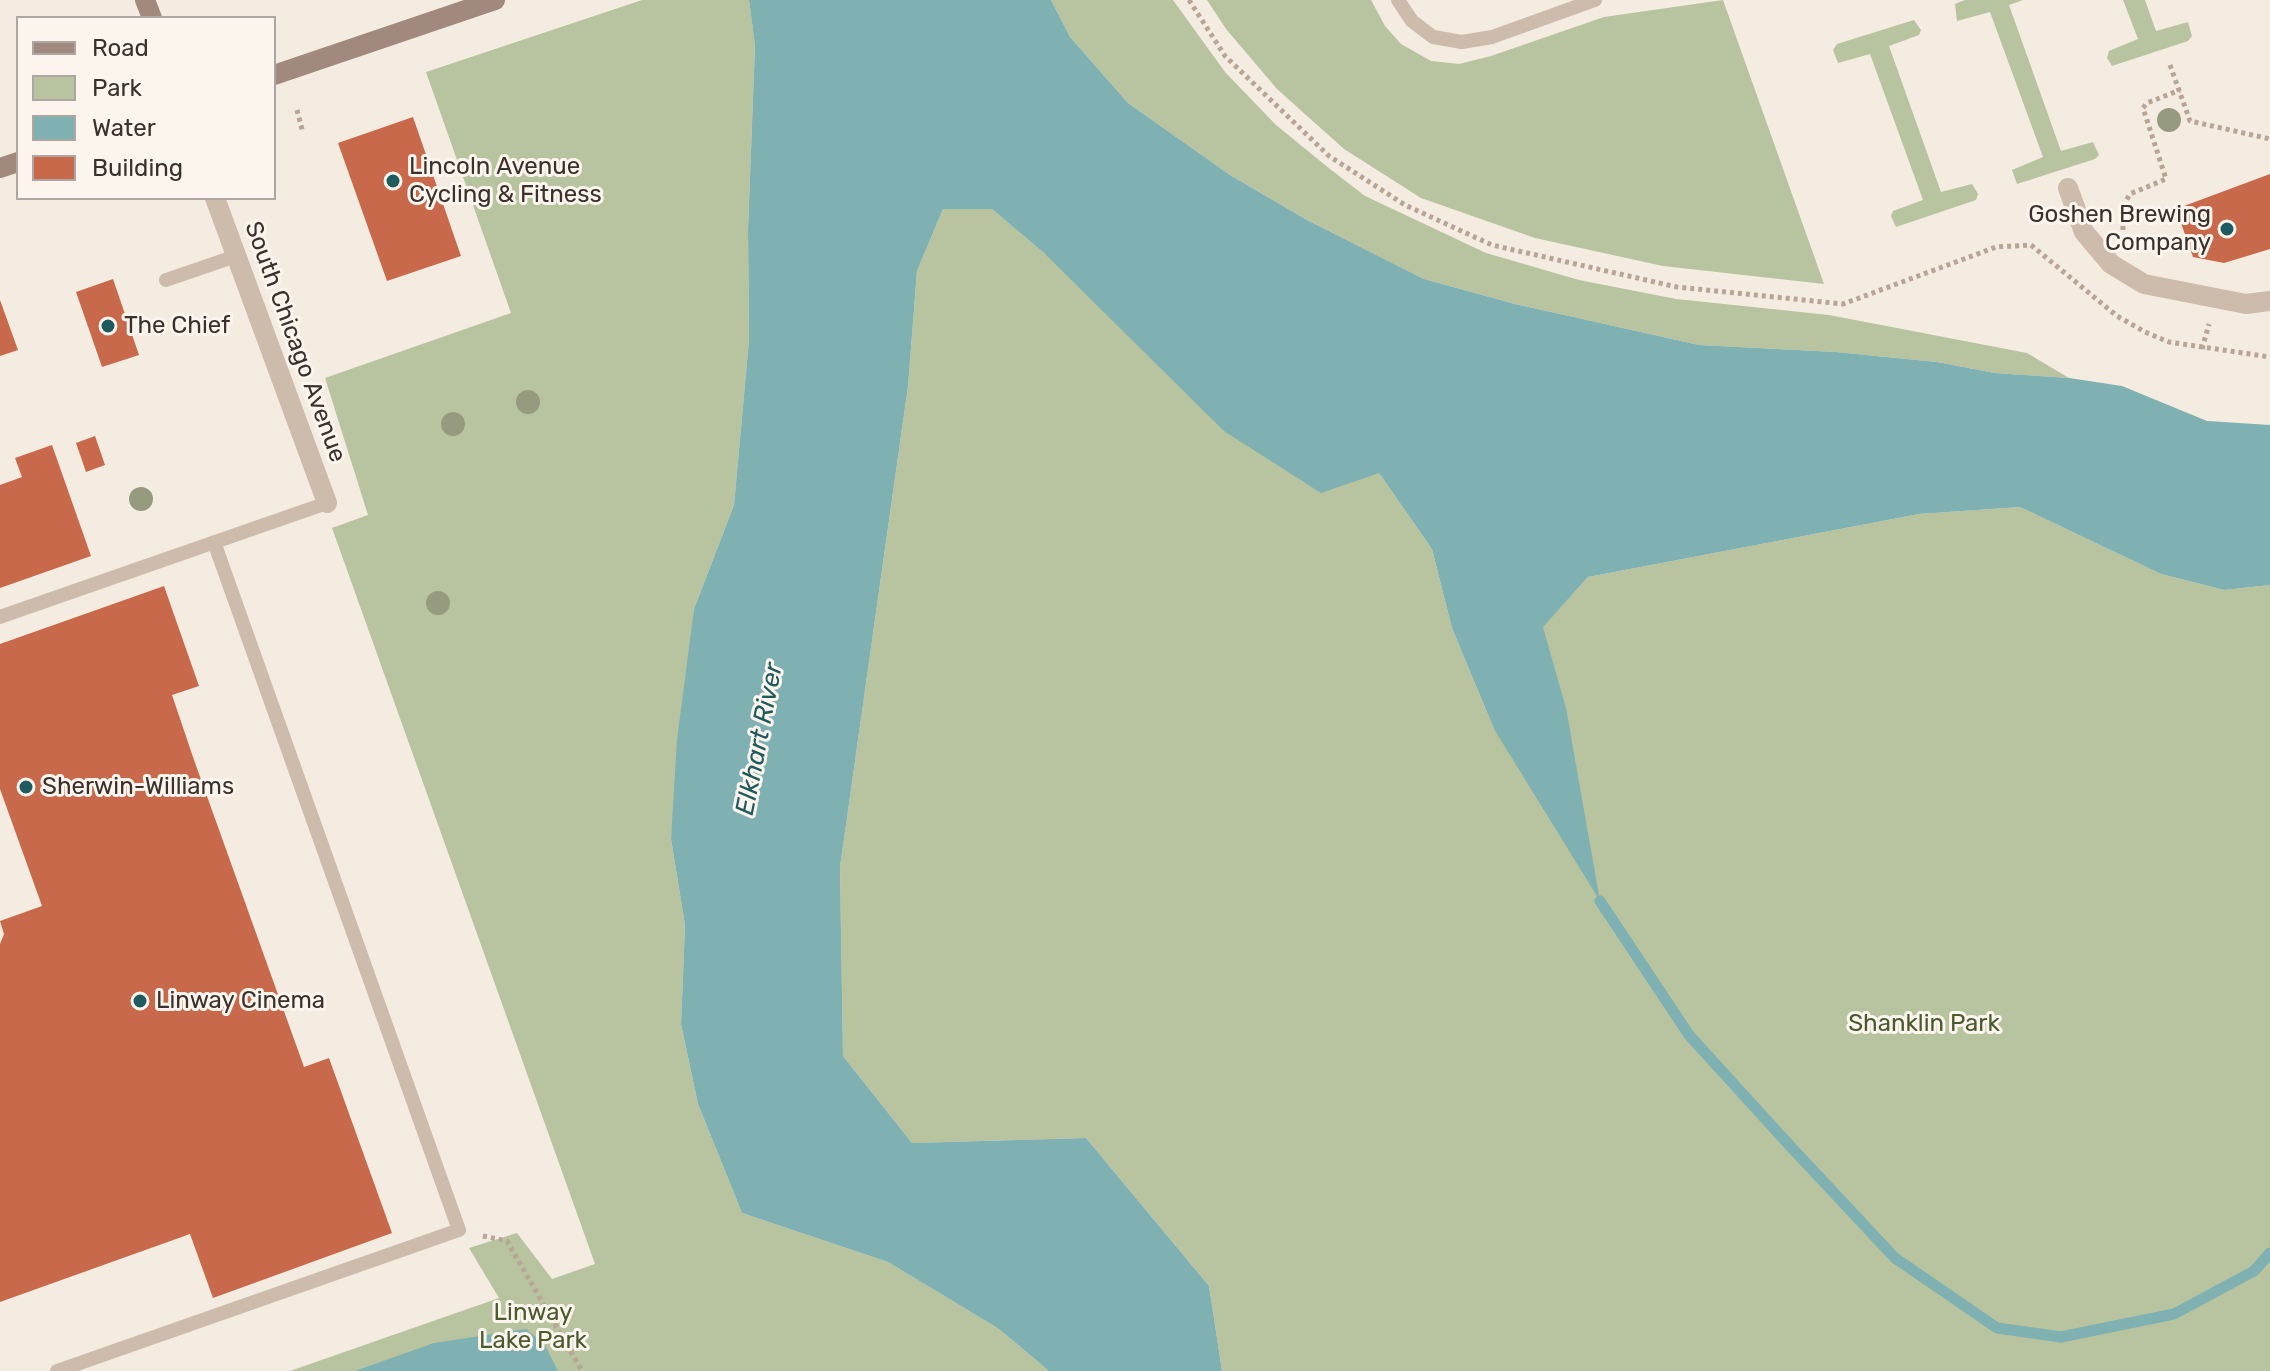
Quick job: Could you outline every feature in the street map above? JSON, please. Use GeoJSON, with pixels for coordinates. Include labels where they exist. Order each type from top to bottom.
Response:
{"type":"FeatureCollection","features":[{"type":"Feature","properties":{"kind":"street"},"geometry":{"type":"LineString","coordinates":[[276,74],[495,0]]}},
{"type":"Feature","properties":{"kind":"street"},"geometry":{"type":"LineString","coordinates":[[2068,188],[2084,232],[2111,264],[2144,284],[2246,304],[2270,301]]}},
{"type":"Feature","properties":{"kind":"street","name":"South Chicago Avenue"},"geometry":{"type":"LineString","coordinates":[[216,200],[327,503]]}},
{"type":"Feature","properties":{"kind":"lane"},"geometry":{"type":"LineString","coordinates":[[1398,0],[1412,21],[1433,37],[1462,42],[1492,37],[1595,0]]}},
{"type":"Feature","properties":{"kind":"lane"},"geometry":{"type":"LineString","coordinates":[[166,280],[236,256]]}},
{"type":"Feature","properties":{"kind":"lane"},"geometry":{"type":"LineString","coordinates":[[0,617],[327,503]]}},
{"type":"Feature","properties":{"kind":"lane"},"geometry":{"type":"LineString","coordinates":[[57,1371],[459,1230],[214,542]]}},
{"type":"Feature","properties":{"kind":"path"},"geometry":{"type":"LineString","coordinates":[[1189,0],[1225,56],[1329,156],[1405,205],[1492,245],[1677,287],[1843,304],[1996,247],[2031,245],[2117,316],[2169,342],[2270,357]]}},
{"type":"Feature","properties":{"kind":"path"},"geometry":{"type":"LineString","coordinates":[[2170,65],[2190,121],[2270,139]]}},
{"type":"Feature","properties":{"kind":"path"},"geometry":{"type":"LineString","coordinates":[[2129,240],[2120,220],[2122,207],[2130,194],[2166,179],[2143,108],[2147,103],[2180,90]]}},
{"type":"Feature","properties":{"kind":"path"},"geometry":{"type":"LineString","coordinates":[[297,110],[303,133]]}},
{"type":"Feature","properties":{"kind":"path"},"geometry":{"type":"LineString","coordinates":[[2202,349],[2209,324],[2204,296]]}},
{"type":"Feature","properties":{"kind":"path"},"geometry":{"type":"LineString","coordinates":[[459,1230],[507,1241],[582,1371]]}},
{"type":"Feature","properties":{"kind":"green space","name":"Linway Lake Park"},"geometry":{"type":"Polygon","coordinates":[[[642,0],[749,0],[755,44],[748,230],[749,340],[734,505],[694,609],[671,839],[685,925],[681,1024],[698,1104],[742,1213],[888,1262],[999,1329],[1049,1371],[290,1371],[499,1298],[469,1248],[517,1233],[552,1279],[595,1264],[332,528],[368,515],[325,378],[511,313],[426,72],[642,0]]]}},
{"type":"Feature","properties":{"kind":"green space"},"geometry":{"type":"Polygon","coordinates":[[[1051,0],[1173,0],[1225,72],[1276,125],[1330,169],[1365,196],[1486,253],[1579,280],[1676,299],[1829,315],[2027,353],[2069,378],[1995,373],[1937,362],[1836,352],[1699,345],[1515,304],[1424,279],[1307,220],[1230,175],[1128,103],[1070,37],[1051,0]]]}},
{"type":"Feature","properties":{"kind":"green space"},"geometry":{"type":"Polygon","coordinates":[[[1207,0],[1371,0],[1385,26],[1401,44],[1431,61],[1459,64],[1604,17],[1723,0],[1824,284],[1663,266],[1535,238],[1421,198],[1344,149],[1277,89],[1226,29],[1207,0]]]}},
{"type":"Feature","properties":{"kind":"green space"},"geometry":{"type":"Polygon","coordinates":[[[1965,0],[2023,0],[2009,5],[2061,151],[2093,142],[2099,155],[2095,159],[2017,184],[2012,170],[2043,157],[1990,12],[1957,21],[1955,4],[1965,0]]]}},
{"type":"Feature","properties":{"kind":"green space"},"geometry":{"type":"Polygon","coordinates":[[[2123,0],[2145,0],[2156,31],[2188,22],[2192,36],[2188,41],[2112,66],[2107,58],[2109,51],[2138,39],[2123,0]]]}},
{"type":"Feature","properties":{"kind":"green space"},"geometry":{"type":"Polygon","coordinates":[[[1914,20],[1921,30],[1919,35],[1889,46],[1941,192],[1972,184],[1978,194],[1976,200],[1896,227],[1891,216],[1893,211],[1923,200],[1870,54],[1838,63],[1833,50],[1837,44],[1914,20]]]}},
{"type":"Feature","properties":{"kind":"green space","name":"Shanklin Park"},"geometry":{"type":"Polygon","coordinates":[[[991,208],[1044,253],[1379,473],[1432,549],[1452,628],[1494,729],[1543,626],[1588,577],[1919,514],[2020,507],[2161,574],[2224,590],[2270,585],[2270,1371],[1222,1371],[1209,1286],[1086,1138],[912,1143],[843,1056],[840,867],[908,386],[917,271],[943,209],[991,208]]]}},
{"type":"Feature","properties":{"kind":"water","name":"Elkhart River"},"geometry":{"type":"Polygon","coordinates":[[[749,0],[1051,0],[1070,37],[1128,103],[1230,175],[1307,220],[1424,279],[1515,304],[1699,345],[1836,352],[1937,362],[1995,373],[2069,378],[2122,386],[2207,421],[2270,425],[2270,585],[2224,590],[2161,574],[2020,507],[1919,514],[1588,577],[1543,627],[1566,708],[1600,901],[1494,729],[1452,628],[1432,549],[1379,473],[1321,493],[1224,431],[1044,253],[992,209],[943,209],[917,271],[908,386],[840,867],[843,1056],[912,1143],[1086,1138],[1209,1286],[1222,1371],[1049,1371],[999,1329],[888,1262],[742,1213],[698,1104],[681,1024],[685,925],[671,839],[677,740],[694,609],[734,505],[749,340],[748,230],[755,45],[749,0]]]}},
{"type":"Feature","properties":{"kind":"water"},"geometry":{"type":"Polygon","coordinates":[[[526,1329],[545,1345],[558,1371],[355,1371],[434,1343],[526,1329]]]}},
{"type":"Feature","properties":{"kind":"building","name":"Lincoln Avenue Cycling & Fitness"},"geometry":{"type":"Polygon","coordinates":[[[413,117],[461,256],[387,281],[338,143],[413,117]]]}},
{"type":"Feature","properties":{"kind":"building","name":"Goshen Brewing Company"},"geometry":{"type":"Polygon","coordinates":[[[2270,174],[2270,249],[2224,263],[2193,257],[2176,209],[2270,174]]]}},
{"type":"Feature","properties":{"kind":"building"},"geometry":{"type":"Polygon","coordinates":[[[113,279],[139,355],[102,367],[76,292],[113,279]]]}},
{"type":"Feature","properties":{"kind":"building"},"geometry":{"type":"Polygon","coordinates":[[[0,300],[18,350],[0,356],[0,300]]]}},
{"type":"Feature","properties":{"kind":"building"},"geometry":{"type":"Polygon","coordinates":[[[95,436],[105,465],[86,472],[76,443],[95,436]]]}},
{"type":"Feature","properties":{"kind":"building"},"geometry":{"type":"Polygon","coordinates":[[[52,445],[91,556],[0,588],[0,485],[22,477],[15,458],[52,445]]]}},
{"type":"Feature","properties":{"kind":"building","name":"Linway Cinema"},"geometry":{"type":"Polygon","coordinates":[[[164,586],[199,686],[172,695],[194,760],[304,1067],[329,1058],[392,1233],[213,1298],[190,1234],[0,1302],[0,944],[4,934],[0,921],[42,906],[0,789],[0,644],[164,586]]]}},
{"type":"Feature","properties":{"kind":"waterway"},"geometry":{"type":"LineString","coordinates":[[1600,901],[1689,1035],[1791,1147],[1895,1258],[1997,1328],[2061,1337],[2174,1314],[2254,1271],[2270,1253]]}},
{"type":"Feature","properties":{"kind":"place","name":"Lincoln Avenue Cycling & Fitness"},"geometry":{"type":"Point","coordinates":[393,181]}},
{"type":"Feature","properties":{"kind":"place","name":"Goshen Brewing Company"},"geometry":{"type":"Point","coordinates":[2227,229]}},
{"type":"Feature","properties":{"kind":"place","name":"The Chief"},"geometry":{"type":"Point","coordinates":[108,326]}},
{"type":"Feature","properties":{"kind":"place","name":"Sherwin-Williams"},"geometry":{"type":"Point","coordinates":[26,787]}},
{"type":"Feature","properties":{"kind":"place","name":"Linway Cinema"},"geometry":{"type":"Point","coordinates":[140,1001]}}]}
